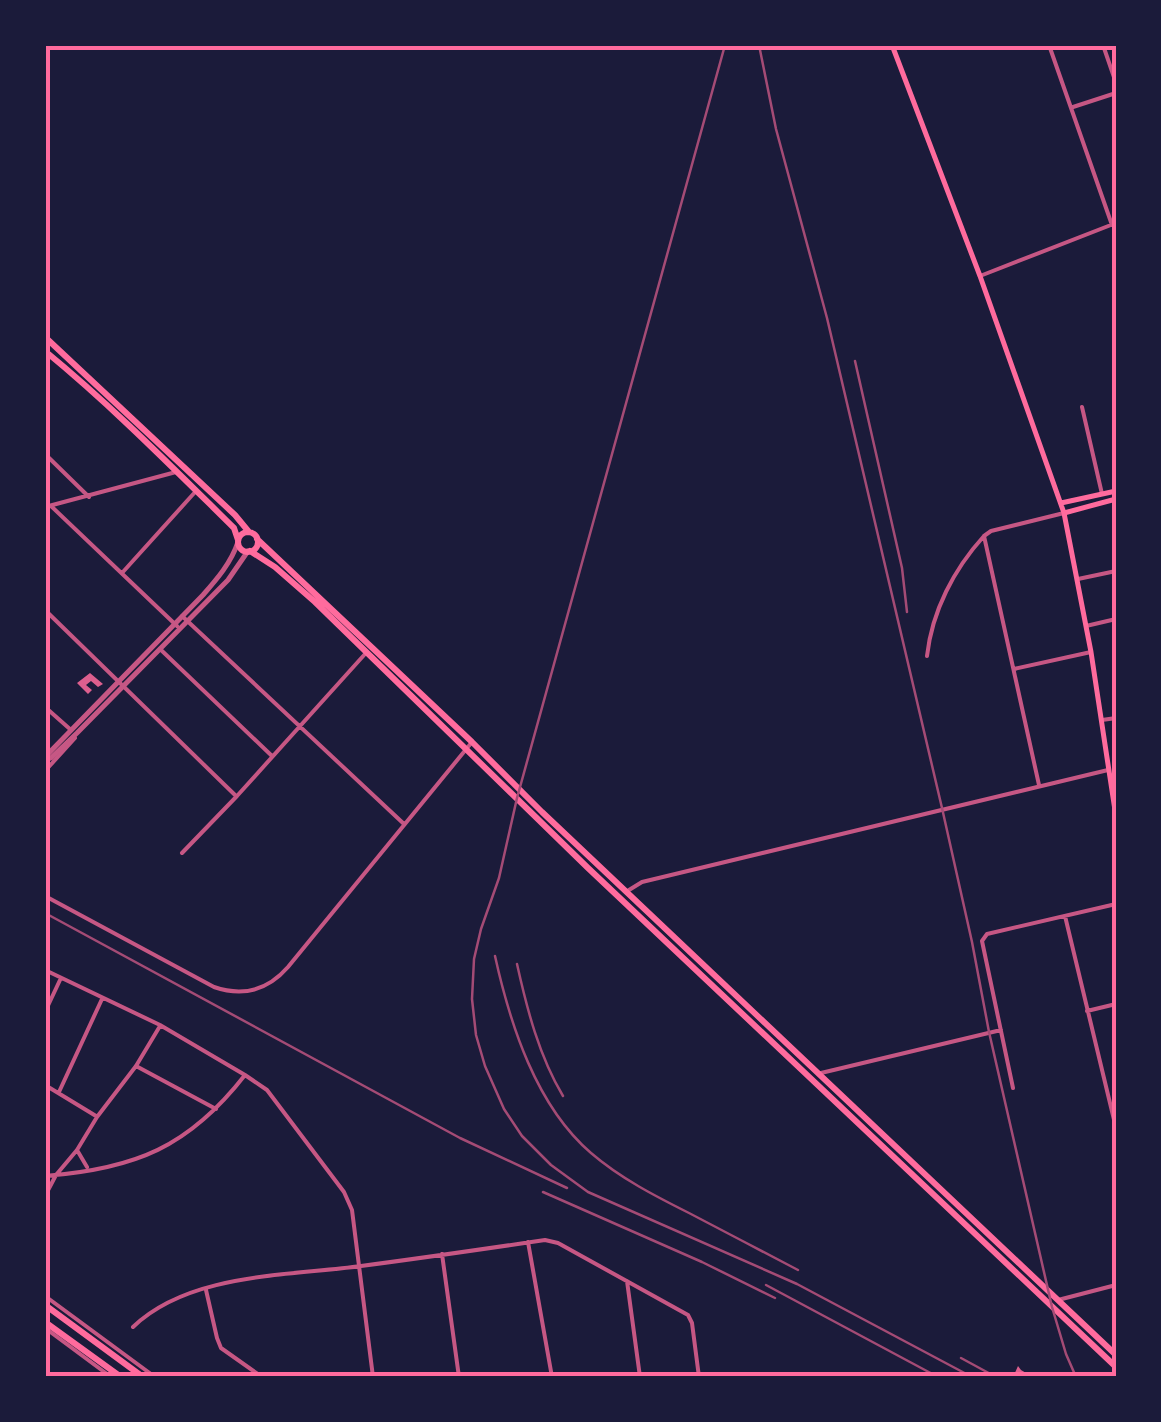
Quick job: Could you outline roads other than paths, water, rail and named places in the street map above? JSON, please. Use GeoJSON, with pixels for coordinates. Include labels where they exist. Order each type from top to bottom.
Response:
{"type":"FeatureCollection","features":[{"type":"Feature","properties":{"kind":"main road"},"geometry":{"type":"LineString","coordinates":[[892,45],[1062,504],[1091,652],[1116,817]]}},
{"type":"Feature","properties":{"kind":"main road"},"geometry":{"type":"LineString","coordinates":[[45,336],[235,515],[469,745]]}},
{"type":"Feature","properties":{"kind":"main road"},"geometry":{"type":"LineString","coordinates":[[45,351],[178,471],[234,528],[242,550],[283,572],[1116,1355]]}},
{"type":"Feature","properties":{"kind":"main road"},"geometry":{"type":"LineString","coordinates":[[1062,504],[1116,490]]}},
{"type":"Feature","properties":{"kind":"main road"},"geometry":{"type":"LineString","coordinates":[[1064,512],[1116,499]]}},
{"type":"Feature","properties":{"kind":"main road"},"geometry":{"type":"LineString","coordinates":[[238,541],[249,532]]}},
{"type":"Feature","properties":{"kind":"main road"},"geometry":{"type":"LineString","coordinates":[[249,551],[257,546],[257,539]]}},
{"type":"Feature","properties":{"kind":"main road"},"geometry":{"type":"LineString","coordinates":[[814,1075],[1116,1368]]}},
{"type":"Feature","properties":{"kind":"main road"},"geometry":{"type":"LineString","coordinates":[[45,1305],[143,1377]]}},
{"type":"Feature","properties":{"kind":"main road"},"geometry":{"type":"LineString","coordinates":[[45,1325],[121,1377]]}},
{"type":"Feature","properties":{"kind":"street"},"geometry":{"type":"LineString","coordinates":[[980,276],[1114,224],[1049,45]]}},
{"type":"Feature","properties":{"kind":"street"},"geometry":{"type":"LineString","coordinates":[[1103,45],[1116,83]]}},
{"type":"Feature","properties":{"kind":"street"},"geometry":{"type":"LineString","coordinates":[[1071,107],[1116,93]]}},
{"type":"Feature","properties":{"kind":"street"},"geometry":{"type":"LineString","coordinates":[[1082,408],[1102,494]]}},
{"type":"Feature","properties":{"kind":"street"},"geometry":{"type":"LineString","coordinates":[[45,454],[89,497]]}},
{"type":"Feature","properties":{"kind":"street"},"geometry":{"type":"LineString","coordinates":[[48,506],[178,471]]}},
{"type":"Feature","properties":{"kind":"street"},"geometry":{"type":"LineString","coordinates":[[122,573],[196,491]]}},
{"type":"Feature","properties":{"kind":"street"},"geometry":{"type":"LineString","coordinates":[[48,506],[178,626]]}},
{"type":"Feature","properties":{"kind":"street"},"geometry":{"type":"LineString","coordinates":[[927,656],[937,610],[948,586],[984,536],[1064,512]]}},
{"type":"Feature","properties":{"kind":"street"},"geometry":{"type":"LineString","coordinates":[[984,536],[1039,786]]}},
{"type":"Feature","properties":{"kind":"street"},"geometry":{"type":"LineString","coordinates":[[185,619],[220,575],[238,541]]}},
{"type":"Feature","properties":{"kind":"street"},"geometry":{"type":"LineString","coordinates":[[45,758],[228,580],[249,551]]}},
{"type":"Feature","properties":{"kind":"street"},"geometry":{"type":"LineString","coordinates":[[1078,579],[1116,571]]}},
{"type":"Feature","properties":{"kind":"street"},"geometry":{"type":"LineString","coordinates":[[45,610],[237,796]]}},
{"type":"Feature","properties":{"kind":"street"},"geometry":{"type":"LineString","coordinates":[[185,619],[404,824]]}},
{"type":"Feature","properties":{"kind":"street"},"geometry":{"type":"LineString","coordinates":[[1086,626],[1116,619]]}},
{"type":"Feature","properties":{"kind":"street"},"geometry":{"type":"LineString","coordinates":[[158,647],[272,756]]}},
{"type":"Feature","properties":{"kind":"street"},"geometry":{"type":"LineString","coordinates":[[182,853],[366,652]]}},
{"type":"Feature","properties":{"kind":"street"},"geometry":{"type":"LineString","coordinates":[[1014,669],[1091,652]]}},
{"type":"Feature","properties":{"kind":"street"},"geometry":{"type":"LineString","coordinates":[[45,706],[74,731]]}},
{"type":"Feature","properties":{"kind":"street"},"geometry":{"type":"LineString","coordinates":[[1102,720],[1116,718]]}},
{"type":"Feature","properties":{"kind":"street"},"geometry":{"type":"LineString","coordinates":[[45,772],[74,731]]}},
{"type":"Feature","properties":{"kind":"street"},"geometry":{"type":"LineString","coordinates":[[1105,746],[1116,744]]}},
{"type":"Feature","properties":{"kind":"street"},"geometry":{"type":"LineString","coordinates":[[45,896],[214,987],[251,991],[282,974],[469,745]]}},
{"type":"Feature","properties":{"kind":"street"},"geometry":{"type":"LineString","coordinates":[[1107,761],[1116,760]]}},
{"type":"Feature","properties":{"kind":"street"},"geometry":{"type":"LineString","coordinates":[[624,896],[642,882],[1108,770]]}},
{"type":"Feature","properties":{"kind":"street"},"geometry":{"type":"LineString","coordinates":[[1012,1088],[984,937],[1116,904]]}},
{"type":"Feature","properties":{"kind":"street"},"geometry":{"type":"LineString","coordinates":[[1065,916],[1116,1128]]}},
{"type":"Feature","properties":{"kind":"street"},"geometry":{"type":"LineString","coordinates":[[45,970],[160,1026],[244,1074],[273,1096],[344,1192],[352,1210],[372,1377]]}},
{"type":"Feature","properties":{"kind":"street"},"geometry":{"type":"LineString","coordinates":[[45,1012],[61,978]]}},
{"type":"Feature","properties":{"kind":"street"},"geometry":{"type":"LineString","coordinates":[[58,1092],[102,999]]}},
{"type":"Feature","properties":{"kind":"street"},"geometry":{"type":"LineString","coordinates":[[1087,1011],[1116,1004]]}},
{"type":"Feature","properties":{"kind":"street"},"geometry":{"type":"LineString","coordinates":[[45,1196],[160,1026]]}},
{"type":"Feature","properties":{"kind":"street"},"geometry":{"type":"LineString","coordinates":[[814,1075],[1001,1030]]}},
{"type":"Feature","properties":{"kind":"street"},"geometry":{"type":"LineString","coordinates":[[136,1066],[216,1109]]}},
{"type":"Feature","properties":{"kind":"street"},"geometry":{"type":"LineString","coordinates":[[45,1176],[118,1164],[162,1149],[190,1132],[216,1109],[244,1074]]}},
{"type":"Feature","properties":{"kind":"street"},"geometry":{"type":"LineString","coordinates":[[45,1084],[97,1117]]}},
{"type":"Feature","properties":{"kind":"street"},"geometry":{"type":"LineString","coordinates":[[78,1150],[90,1169]]}},
{"type":"Feature","properties":{"kind":"street"},"geometry":{"type":"LineString","coordinates":[[133,1327],[165,1303],[246,1278],[358,1267],[545,1240],[558,1243],[688,1314],[699,1377]]}},
{"type":"Feature","properties":{"kind":"street"},"geometry":{"type":"LineString","coordinates":[[528,1242],[552,1377]]}},
{"type":"Feature","properties":{"kind":"street"},"geometry":{"type":"LineString","coordinates":[[442,1254],[459,1377]]}},
{"type":"Feature","properties":{"kind":"street"},"geometry":{"type":"LineString","coordinates":[[628,1281],[640,1377]]}},
{"type":"Feature","properties":{"kind":"street"},"geometry":{"type":"LineString","coordinates":[[1058,1300],[1116,1285]]}},
{"type":"Feature","properties":{"kind":"street"},"geometry":{"type":"LineString","coordinates":[[206,1289],[216,1338],[222,1348],[262,1377]]}},
{"type":"Feature","properties":{"kind":"street"},"geometry":{"type":"LineString","coordinates":[[45,1296],[155,1377]]}},
{"type":"Feature","properties":{"kind":"street"},"geometry":{"type":"LineString","coordinates":[[45,1325],[111,1377]]}},
{"type":"Feature","properties":{"kind":"railway"},"geometry":{"type":"LineString","coordinates":[[725,45],[517,798],[499,878],[481,929],[474,959],[472,999],[476,1035],[504,1109],[522,1136],[551,1165],[588,1192],[797,1284],[972,1377]]}},
{"type":"Feature","properties":{"kind":"railway"},"geometry":{"type":"LineString","coordinates":[[759,45],[776,129],[827,318],[942,808],[1052,1307],[1076,1377]]}},
{"type":"Feature","properties":{"kind":"railway"},"geometry":{"type":"LineString","coordinates":[[855,361],[902,568],[907,612]]}},
{"type":"Feature","properties":{"kind":"railway"},"geometry":{"type":"LineString","coordinates":[[45,913],[460,1138],[567,1188]]}},
{"type":"Feature","properties":{"kind":"railway"},"geometry":{"type":"LineString","coordinates":[[495,956],[528,1062],[540,1088],[572,1134],[602,1162],[638,1186],[798,1270]]}},
{"type":"Feature","properties":{"kind":"railway"},"geometry":{"type":"LineString","coordinates":[[517,964],[541,1049],[563,1096]]}},
{"type":"Feature","properties":{"kind":"railway"},"geometry":{"type":"LineString","coordinates":[[543,1192],[775,1298]]}},
{"type":"Feature","properties":{"kind":"railway"},"geometry":{"type":"LineString","coordinates":[[766,1285],[938,1377]]}},
{"type":"Feature","properties":{"kind":"railway"},"geometry":{"type":"LineString","coordinates":[[961,1358],[996,1377]]}}]}
